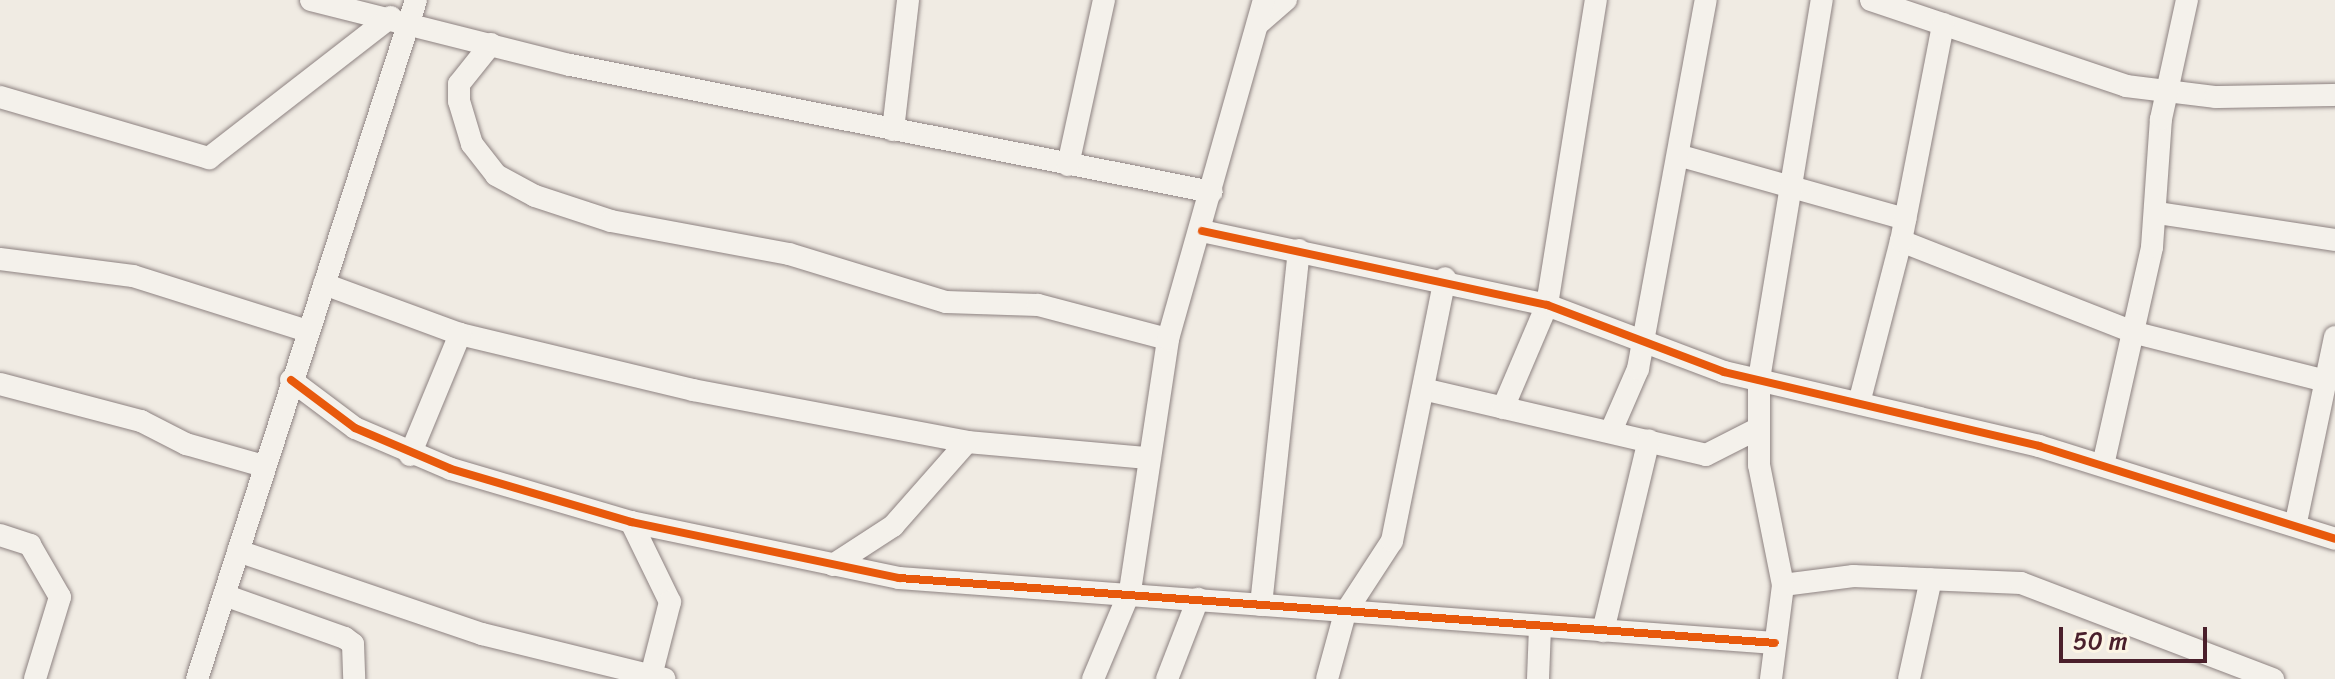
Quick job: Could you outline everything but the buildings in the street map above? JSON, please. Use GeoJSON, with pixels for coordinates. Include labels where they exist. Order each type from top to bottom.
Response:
{"type":"FeatureCollection","features":[{"type":"Feature","properties":{"kind":"street"},"geometry":{"type":"LineString","coordinates":[[311,0],[406,13],[491,44],[893,130],[1212,192]]}},
{"type":"Feature","properties":{"kind":"street"},"geometry":{"type":"LineString","coordinates":[[893,130],[908,0]]}},
{"type":"Feature","properties":{"kind":"street"},"geometry":{"type":"LineString","coordinates":[[1068,165],[1104,0]]}},
{"type":"Feature","properties":{"kind":"street"},"geometry":{"type":"LineString","coordinates":[[1093,679],[1130,591],[1168,339],[1202,231],[1264,0]]}},
{"type":"Feature","properties":{"kind":"street"},"geometry":{"type":"LineString","coordinates":[[1258,24],[1286,0]]}},
{"type":"Feature","properties":{"kind":"street"},"geometry":{"type":"LineString","coordinates":[[1503,408],[1547,305],[1596,0]]}},
{"type":"Feature","properties":{"kind":"street"},"geometry":{"type":"LineString","coordinates":[[1611,431],[1638,369],[1640,337],[1681,156],[1706,0]]}},
{"type":"Feature","properties":{"kind":"street"},"geometry":{"type":"LineString","coordinates":[[1771,679],[1783,585],[1759,465],[1759,379],[1822,0]]}},
{"type":"Feature","properties":{"kind":"street"},"geometry":{"type":"LineString","coordinates":[[1871,0],[2165,94],[2335,95]]}},
{"type":"Feature","properties":{"kind":"street"},"geometry":{"type":"LineString","coordinates":[[2103,465],[2136,333],[2158,213],[2165,94],[2187,0]]}},
{"type":"Feature","properties":{"kind":"street"},"geometry":{"type":"LineString","coordinates":[[0,97],[209,158],[406,13]]}},
{"type":"Feature","properties":{"kind":"street"},"geometry":{"type":"LineString","coordinates":[[197,679],[324,284],[406,13]]}},
{"type":"Feature","properties":{"kind":"street"},"geometry":{"type":"LineString","coordinates":[[1859,403],[1903,230],[1943,24]]}},
{"type":"Feature","properties":{"kind":"street"},"geometry":{"type":"LineString","coordinates":[[491,44],[459,84],[459,101],[472,144],[496,175],[535,196],[611,221],[789,254],[946,302],[1038,305],[1168,339]]}},
{"type":"Feature","properties":{"kind":"street"},"geometry":{"type":"LineString","coordinates":[[1681,156],[1793,184],[2136,333],[2326,381]]}},
{"type":"Feature","properties":{"kind":"street"},"geometry":{"type":"LineString","coordinates":[[2158,213],[2335,240]]}},
{"type":"Feature","properties":{"kind":"street"},"geometry":{"type":"LineString","coordinates":[[1202,231],[1445,278],[1547,305],[1759,379],[2103,465],[2296,522],[2335,539]]}},
{"type":"Feature","properties":{"kind":"street"},"geometry":{"type":"LineString","coordinates":[[1261,605],[1299,250]]}},
{"type":"Feature","properties":{"kind":"street"},"geometry":{"type":"LineString","coordinates":[[0,259],[133,276],[307,331]]}},
{"type":"Feature","properties":{"kind":"street"},"geometry":{"type":"LineString","coordinates":[[1327,679],[1345,613],[1392,541],[1411,421],[1427,390],[1445,278]]}},
{"type":"Feature","properties":{"kind":"street"},"geometry":{"type":"LineString","coordinates":[[324,284],[460,334],[693,390],[967,442],[1148,458]]}},
{"type":"Feature","properties":{"kind":"street"},"geometry":{"type":"LineString","coordinates":[[410,455],[460,334]]}},
{"type":"Feature","properties":{"kind":"street"},"geometry":{"type":"LineString","coordinates":[[2296,522],[2327,416],[2326,381],[2334,345]]}},
{"type":"Feature","properties":{"kind":"street"},"geometry":{"type":"LineString","coordinates":[[291,380],[355,428],[410,455],[631,522],[833,565],[949,584],[1130,591],[1345,613],[1775,643]]}},
{"type":"Feature","properties":{"kind":"street"},"geometry":{"type":"LineString","coordinates":[[0,384],[141,421],[186,444],[264,466]]}},
{"type":"Feature","properties":{"kind":"street"},"geometry":{"type":"LineString","coordinates":[[1427,390],[1706,455],[1759,428]]}},
{"type":"Feature","properties":{"kind":"street"},"geometry":{"type":"LineString","coordinates":[[1603,631],[1649,440]]}},
{"type":"Feature","properties":{"kind":"street"},"geometry":{"type":"LineString","coordinates":[[833,565],[893,526],[967,442]]}},
{"type":"Feature","properties":{"kind":"street"},"geometry":{"type":"LineString","coordinates":[[238,551],[482,634],[658,677],[670,602],[631,522]]}},
{"type":"Feature","properties":{"kind":"street"},"geometry":{"type":"LineString","coordinates":[[0,535],[30,545],[60,597],[35,679]]}},
{"type":"Feature","properties":{"kind":"street"},"geometry":{"type":"LineString","coordinates":[[1783,585],[1837,577],[2021,583],[2222,669],[2273,679]]}},
{"type":"Feature","properties":{"kind":"street"},"geometry":{"type":"LineString","coordinates":[[1909,679],[1931,579]]}},
{"type":"Feature","properties":{"kind":"street"},"geometry":{"type":"LineString","coordinates":[[224,595],[345,638],[353,644],[354,679]]}},
{"type":"Feature","properties":{"kind":"street"},"geometry":{"type":"LineString","coordinates":[[1167,679],[1198,599]]}},
{"type":"Feature","properties":{"kind":"street"},"geometry":{"type":"LineString","coordinates":[[1538,679],[1540,626]]}},
{"type":"Feature","properties":{"kind":"cycle path"},"geometry":{"type":"LineString","coordinates":[[1202,231],[1547,305],[1724,372],[2039,446],[2335,539]]}},
{"type":"Feature","properties":{"kind":"cycle path"},"geometry":{"type":"LineString","coordinates":[[291,380],[355,428],[451,469],[631,522],[899,578],[1775,643]]}}]}
